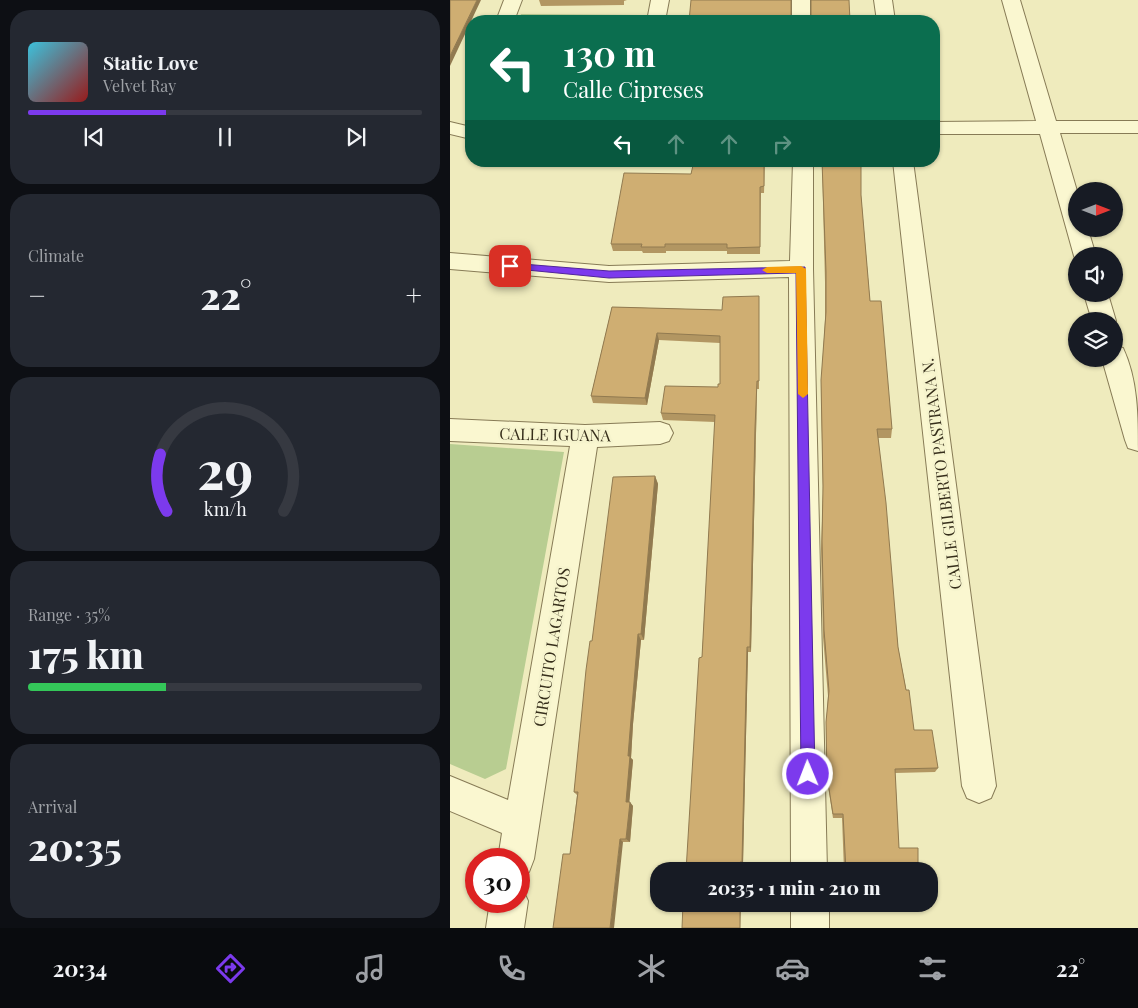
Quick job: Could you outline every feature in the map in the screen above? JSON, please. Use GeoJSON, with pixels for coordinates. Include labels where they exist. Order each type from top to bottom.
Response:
{"type":"FeatureCollection","features":[{"type":"Feature","properties":{"kind":"street"},"geometry":{"type":"LineString","coordinates":[[507,15],[513,0]]}},
{"type":"Feature","properties":{"kind":"street"},"geometry":{"type":"LineString","coordinates":[[657,15],[660,0]]}},
{"type":"Feature","properties":{"kind":"street"},"geometry":{"type":"LineString","coordinates":[[801,0],[801,15]]}},
{"type":"Feature","properties":{"kind":"street"},"geometry":{"type":"LineString","coordinates":[[883,0],[885,15]]}},
{"type":"Feature","properties":{"kind":"street"},"geometry":{"type":"LineString","coordinates":[[1011,0],[1068,197]]}},
{"type":"Feature","properties":{"kind":"street"},"geometry":{"type":"LineString","coordinates":[[940,128],[1138,127]]}},
{"type":"Feature","properties":{"kind":"street"},"geometry":{"type":"LineString","coordinates":[[803,167],[801,269],[809,862]]}},
{"type":"Feature","properties":{"kind":"street","name":"CALLE GILBERTO PASTRANA N."},"geometry":{"type":"LineString","coordinates":[[904,167],[979,786]]}},
{"type":"Feature","properties":{"kind":"street"},"geometry":{"type":"LineString","coordinates":[[450,261],[609,274],[801,269]]}},
{"type":"Feature","properties":{"kind":"street"},"geometry":{"type":"LineString","coordinates":[[1117,367],[1138,440]]}},
{"type":"Feature","properties":{"kind":"street","name":"CALLE IGUANA"},"geometry":{"type":"LineString","coordinates":[[450,430],[585,436],[660,433]]}},
{"type":"Feature","properties":{"kind":"street","name":"CIRCUITO LAGARTOS"},"geometry":{"type":"LineString","coordinates":[[518,848],[585,436]]}},
{"type":"Feature","properties":{"kind":"street"},"geometry":{"type":"LineString","coordinates":[[450,793],[522,824]]}},
{"type":"Feature","properties":{"kind":"street"},"geometry":{"type":"LineString","coordinates":[[810,912],[810,928]]}},
{"type":"Feature","properties":{"kind":"street"},"geometry":{"type":"LineString","coordinates":[[505,928],[507,913]]}},
{"type":"Feature","properties":{"kind":"green space"},"geometry":{"type":"Polygon","coordinates":[[[521,14],[642,15],[521,15],[521,14]]]}},
{"type":"Feature","properties":{"kind":"green space"},"geometry":{"type":"Polygon","coordinates":[[[450,444],[564,452],[506,769],[485,779],[450,764],[450,444]]]}},
{"type":"Feature","properties":{"kind":"building"},"geometry":{"type":"Polygon","coordinates":[[[450,0],[477,0],[470,15],[465,15],[465,25],[450,56],[450,0]]]}},
{"type":"Feature","properties":{"kind":"building"},"geometry":{"type":"Polygon","coordinates":[[[691,0],[791,0],[791,15],[690,15],[691,0]]]}},
{"type":"Feature","properties":{"kind":"building"},"geometry":{"type":"Polygon","coordinates":[[[811,0],[849,0],[850,15],[811,15],[811,0]]]}},
{"type":"Feature","properties":{"kind":"building"},"geometry":{"type":"Polygon","coordinates":[[[693,167],[764,167],[764,186],[760,187],[760,247],[727,248],[727,244],[665,244],[665,247],[641,247],[642,244],[611,244],[624,173],[691,174],[693,167]]]}},
{"type":"Feature","properties":{"kind":"building"},"geometry":{"type":"Polygon","coordinates":[[[822,167],[861,167],[861,195],[870,301],[881,301],[892,429],[877,429],[886,503],[898,647],[906,690],[909,690],[914,730],[932,730],[938,768],[895,769],[899,848],[918,848],[918,862],[846,862],[843,814],[833,814],[827,776],[826,722],[829,691],[824,630],[822,541],[821,380],[826,312],[822,167]]]}},
{"type":"Feature","properties":{"kind":"building"},"geometry":{"type":"Polygon","coordinates":[[[759,296],[759,381],[757,381],[755,428],[750,647],[747,647],[742,862],[687,862],[699,658],[702,657],[715,415],[661,413],[665,386],[718,387],[718,384],[720,384],[720,336],[657,333],[645,398],[591,396],[612,307],[722,310],[723,297],[759,296]]]}},
{"type":"Feature","properties":{"kind":"building"},"geometry":{"type":"Polygon","coordinates":[[[655,476],[641,634],[638,634],[628,756],[630,756],[626,802],[630,802],[626,839],[620,839],[610,928],[553,928],[563,854],[570,854],[578,792],[574,792],[586,670],[590,641],[592,641],[613,477],[655,476]]]}},
{"type":"Feature","properties":{"kind":"building"},"geometry":{"type":"Polygon","coordinates":[[[683,912],[740,912],[740,928],[682,928],[683,912]]]}},
{"type":"Feature","properties":{"kind":"slow traffic"},"geometry":{"type":"LineString","coordinates":[[767,270],[801,269],[803,394]]}},
{"type":"Feature","properties":{"kind":"route"},"geometry":{"type":"LineString","coordinates":[[510,266],[609,274],[801,269],[808,774]]}}]}
